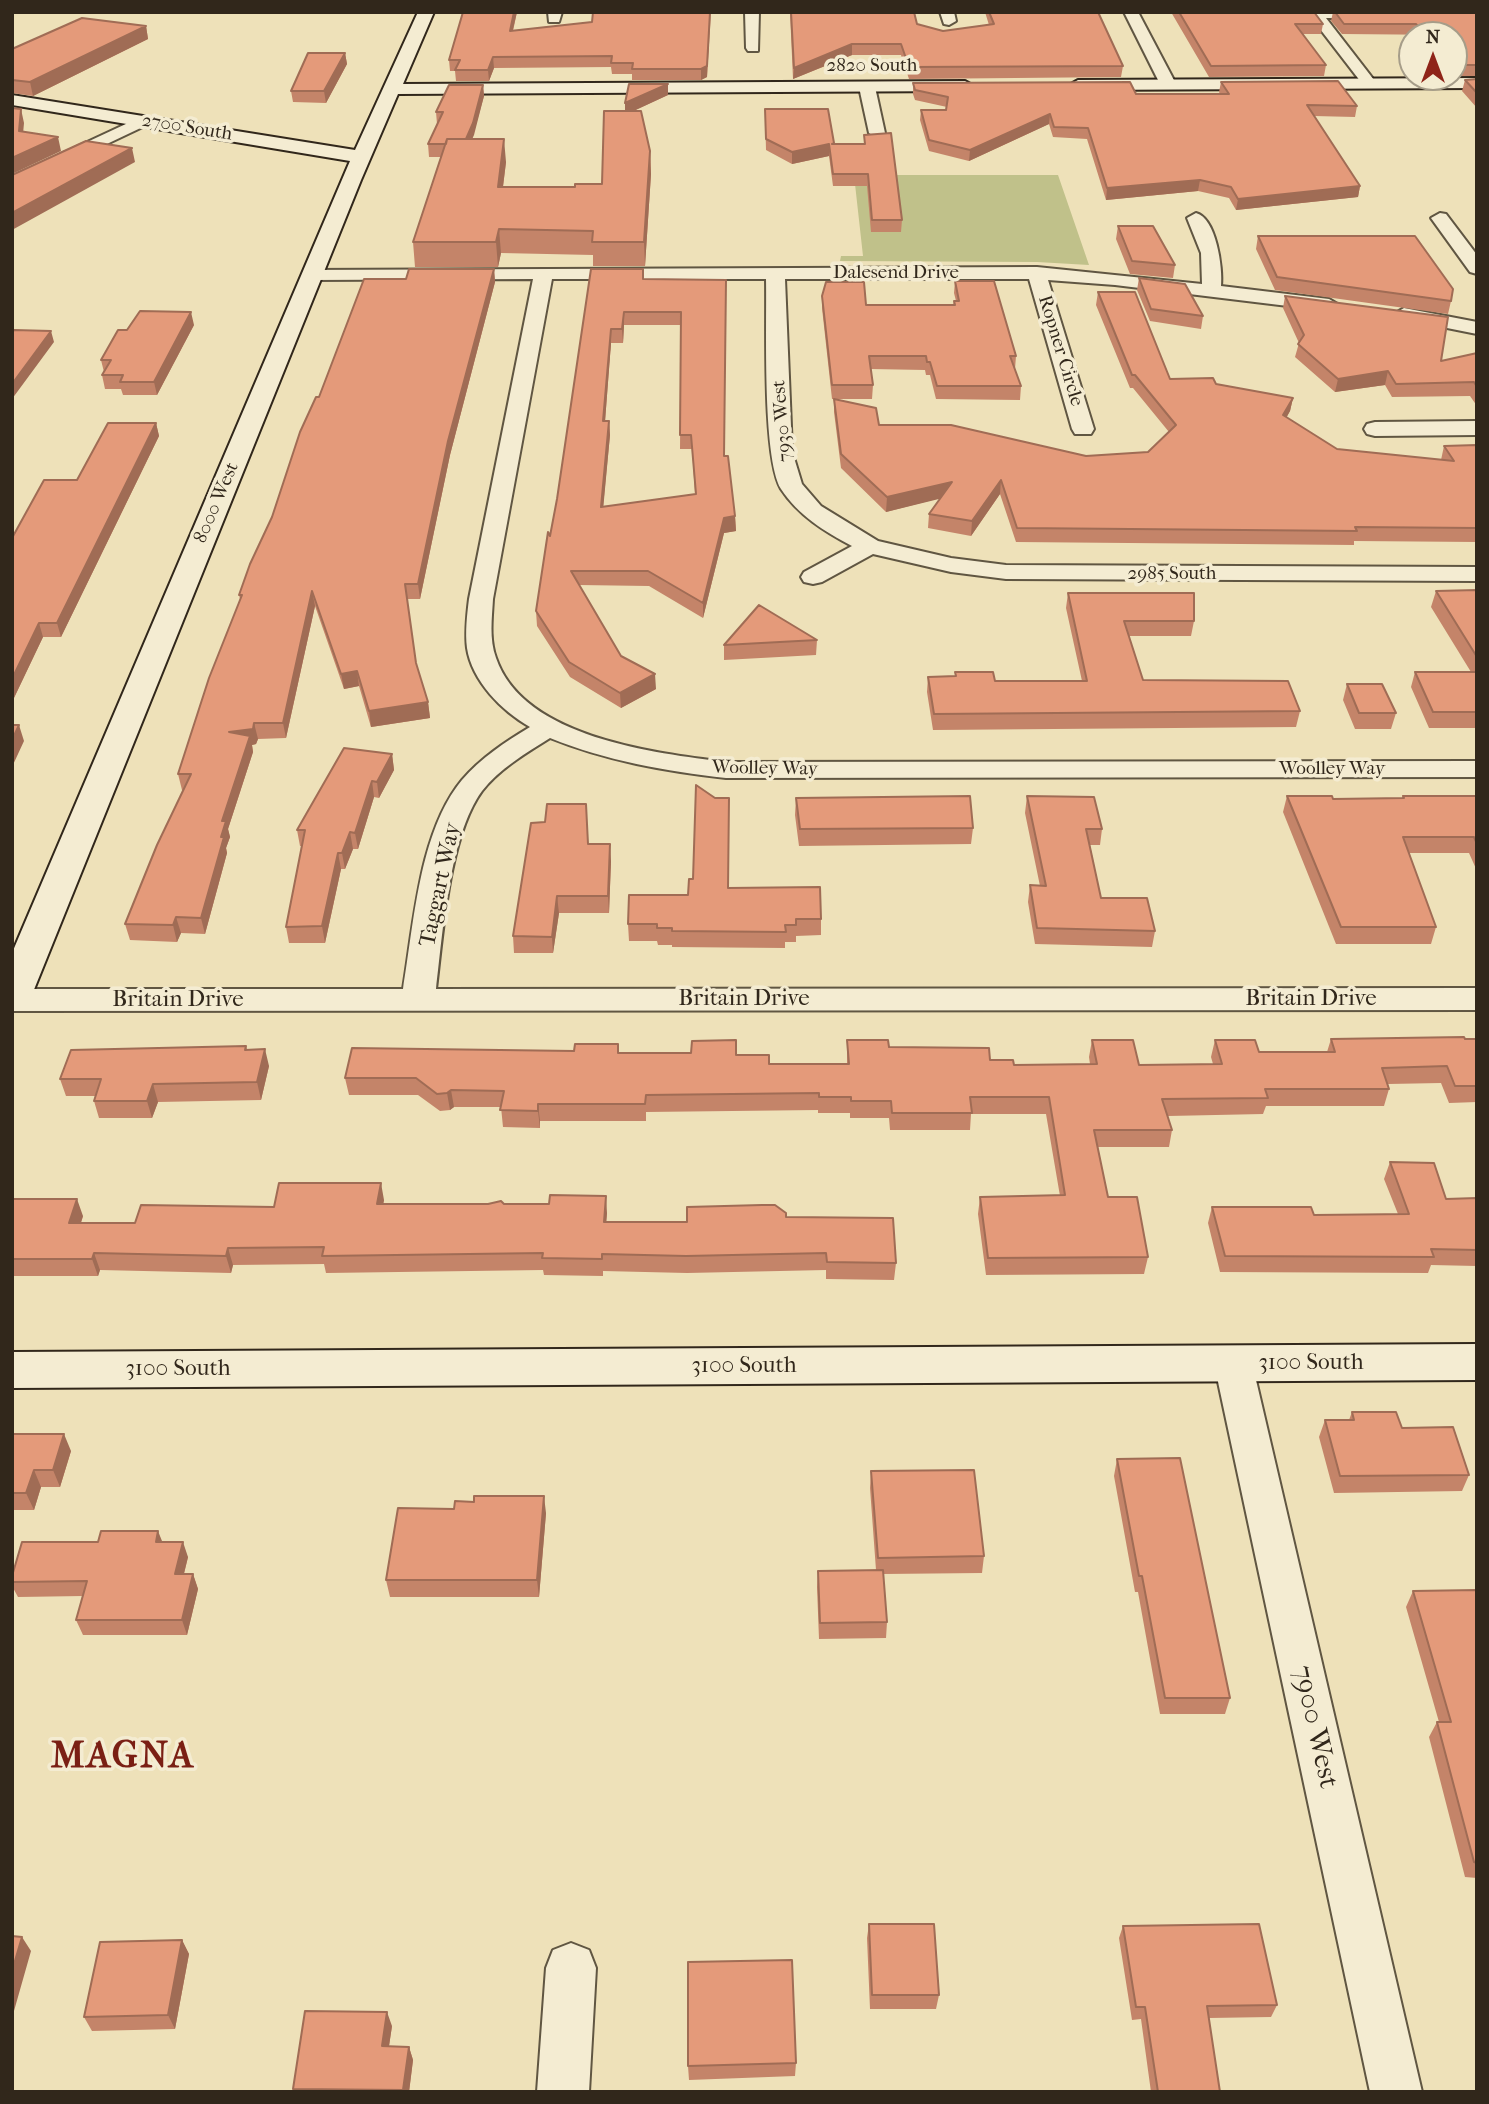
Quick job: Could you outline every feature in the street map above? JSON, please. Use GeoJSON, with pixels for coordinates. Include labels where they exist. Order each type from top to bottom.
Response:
{"type":"FeatureCollection","features":[{"type":"Feature","properties":{"kind":"street","name":"8000 West"},"geometry":{"type":"LineString","coordinates":[[12,998],[361,157],[426,12]]}},
{"type":"Feature","properties":{"kind":"street"},"geometry":{"type":"LineString","coordinates":[[751,12],[753,48]]}},
{"type":"Feature","properties":{"kind":"street"},"geometry":{"type":"LineString","coordinates":[[1131,12],[1168,85]]}},
{"type":"Feature","properties":{"kind":"street"},"geometry":{"type":"LineString","coordinates":[[1315,13],[1369,83]]}},
{"type":"Feature","properties":{"kind":"street"},"geometry":{"type":"LineString","coordinates":[[1315,13],[1396,14]]}},
{"type":"Feature","properties":{"kind":"street"},"geometry":{"type":"LineString","coordinates":[[1059,85],[1477,83]]}},
{"type":"Feature","properties":{"kind":"street","name":"2820 South"},"geometry":{"type":"LineString","coordinates":[[393,89],[977,86]]}},
{"type":"Feature","properties":{"kind":"street"},"geometry":{"type":"LineString","coordinates":[[867,87],[877,133]]}},
{"type":"Feature","properties":{"kind":"street","name":"2700 South"},"geometry":{"type":"LineString","coordinates":[[12,100],[361,157]]}},
{"type":"Feature","properties":{"kind":"street"},"geometry":{"type":"LineString","coordinates":[[12,184],[143,121]]}},
{"type":"Feature","properties":{"kind":"street"},"geometry":{"type":"LineString","coordinates":[[1196,218],[1212,253],[1214,273],[1211,290]]}},
{"type":"Feature","properties":{"kind":"street"},"geometry":{"type":"LineString","coordinates":[[1440,218],[1477,268]]}},
{"type":"Feature","properties":{"kind":"street","name":"Woolley Way"},"geometry":{"type":"LineString","coordinates":[[544,273],[481,599],[479,639],[483,661],[496,684],[547,727],[606,750],[664,764],[726,770],[1477,769]]}},
{"type":"Feature","properties":{"kind":"street","name":"Dalesend Drive"},"geometry":{"type":"LineString","coordinates":[[312,274],[1037,273],[1347,307]]}},
{"type":"Feature","properties":{"kind":"street","name":"Ropner Circle"},"geometry":{"type":"LineString","coordinates":[[1037,273],[1083,429]]}},
{"type":"Feature","properties":{"kind":"street","name":"7930 West"},"geometry":{"type":"LineString","coordinates":[[775,274],[781,451],[791,486],[813,511],[870,546]]}},
{"type":"Feature","properties":{"kind":"street"},"geometry":{"type":"LineString","coordinates":[[1388,312],[1476,326]]}},
{"type":"Feature","properties":{"kind":"street"},"geometry":{"type":"LineString","coordinates":[[1375,429],[1477,428]]}},
{"type":"Feature","properties":{"kind":"street"},"geometry":{"type":"LineString","coordinates":[[813,577],[870,546]]}},
{"type":"Feature","properties":{"kind":"street","name":"2985 South"},"geometry":{"type":"LineString","coordinates":[[870,546],[951,565],[1006,572],[1477,574]]}},
{"type":"Feature","properties":{"kind":"street","name":"Taggart Way"},"geometry":{"type":"LineString","coordinates":[[418,999],[446,842],[456,813],[470,788],[505,753],[547,727]]}},
{"type":"Feature","properties":{"kind":"street","name":"Britain Drive"},"geometry":{"type":"LineString","coordinates":[[12,998],[1477,999]]}},
{"type":"Feature","properties":{"kind":"street","name":"3100 South"},"geometry":{"type":"LineString","coordinates":[[12,1370],[1477,1362]]}},
{"type":"Feature","properties":{"kind":"street","name":"7900 West"},"geometry":{"type":"LineString","coordinates":[[1233,1363],[1396,2092]]}},
{"type":"Feature","properties":{"kind":"street"},"geometry":{"type":"LineString","coordinates":[[563,2092],[571,1968]]}},
{"type":"Feature","properties":{"kind":"green space"},"geometry":{"type":"Polygon","coordinates":[[[854,175],[1058,175],[1089,265],[1037,262],[840,261],[841,256],[863,256],[854,175]]]}},
{"type":"Feature","properties":{"kind":"building"},"geometry":{"type":"Polygon","coordinates":[[[463,12],[514,12],[510,31],[592,22],[593,12],[710,12],[707,66],[701,69],[632,69],[633,63],[611,63],[612,56],[493,57],[488,70],[455,70],[460,60],[449,60],[463,12]]]}},
{"type":"Feature","properties":{"kind":"building"},"geometry":{"type":"Polygon","coordinates":[[[791,12],[914,12],[917,24],[943,31],[994,24],[989,12],[1098,12],[1123,66],[909,67],[901,44],[852,44],[794,68],[791,12]]]}},
{"type":"Feature","properties":{"kind":"building"},"geometry":{"type":"Polygon","coordinates":[[[1179,12],[1314,12],[1323,24],[1295,24],[1326,65],[1211,66],[1179,12]]]}},
{"type":"Feature","properties":{"kind":"building"},"geometry":{"type":"Polygon","coordinates":[[[1335,12],[1477,12],[1477,65],[1468,65],[1468,21],[1344,24],[1335,12]]]}},
{"type":"Feature","properties":{"kind":"building"},"geometry":{"type":"Polygon","coordinates":[[[82,18],[146,26],[30,82],[12,80],[12,49],[82,18]]]}},
{"type":"Feature","properties":{"kind":"building"},"geometry":{"type":"Polygon","coordinates":[[[308,53],[345,53],[324,91],[291,91],[308,53]]]}},
{"type":"Feature","properties":{"kind":"building"},"geometry":{"type":"Polygon","coordinates":[[[1477,79],[1477,93],[1468,83],[1468,80],[1477,79]]]}},
{"type":"Feature","properties":{"kind":"building"},"geometry":{"type":"Polygon","coordinates":[[[1338,81],[1357,106],[1307,105],[1360,186],[1238,199],[1231,187],[1200,180],[1107,188],[1088,128],[1054,127],[1050,114],[970,150],[929,140],[921,110],[946,110],[948,97],[915,90],[913,83],[1130,82],[1136,94],[1229,94],[1221,82],[1338,81]]]}},
{"type":"Feature","properties":{"kind":"building"},"geometry":{"type":"Polygon","coordinates":[[[629,84],[668,84],[625,103],[629,84]]]}},
{"type":"Feature","properties":{"kind":"building"},"geometry":{"type":"Polygon","coordinates":[[[449,85],[483,85],[473,123],[466,139],[447,139],[446,144],[428,144],[443,112],[436,112],[449,85]]]}},
{"type":"Feature","properties":{"kind":"building"},"geometry":{"type":"Polygon","coordinates":[[[12,108],[21,109],[19,131],[58,137],[12,158],[12,108]]]}},
{"type":"Feature","properties":{"kind":"building"},"geometry":{"type":"Polygon","coordinates":[[[765,109],[828,109],[834,143],[832,144],[865,144],[864,135],[891,133],[902,220],[872,220],[868,174],[833,174],[829,144],[792,152],[766,139],[765,109]]]}},
{"type":"Feature","properties":{"kind":"building"},"geometry":{"type":"Polygon","coordinates":[[[604,111],[641,111],[650,151],[644,242],[592,242],[593,231],[499,229],[496,242],[413,242],[447,139],[504,139],[498,187],[575,187],[575,184],[602,184],[604,111]]]}},
{"type":"Feature","properties":{"kind":"building"},"geometry":{"type":"Polygon","coordinates":[[[86,141],[132,148],[12,213],[12,175],[86,141]]]}},
{"type":"Feature","properties":{"kind":"building"},"geometry":{"type":"Polygon","coordinates":[[[1118,226],[1153,226],[1175,265],[1132,261],[1118,226]]]}},
{"type":"Feature","properties":{"kind":"building"},"geometry":{"type":"Polygon","coordinates":[[[1258,236],[1415,236],[1453,289],[1451,301],[1277,277],[1258,236]]]}},
{"type":"Feature","properties":{"kind":"building"},"geometry":{"type":"Polygon","coordinates":[[[409,269],[494,269],[448,441],[418,584],[405,584],[416,663],[428,702],[369,711],[357,671],[341,674],[312,591],[283,723],[254,723],[253,729],[229,732],[250,736],[222,821],[226,821],[221,837],[224,837],[201,918],[176,917],[173,925],[125,924],[157,845],[191,774],[178,774],[209,678],[242,595],[239,595],[250,564],[272,517],[300,432],[316,397],[319,397],[364,279],[406,279],[409,269]]]}},
{"type":"Feature","properties":{"kind":"building"},"geometry":{"type":"Polygon","coordinates":[[[591,269],[643,269],[643,279],[726,280],[724,456],[728,456],[735,516],[724,518],[703,603],[648,571],[571,571],[621,656],[655,674],[620,693],[569,662],[536,611],[548,532],[550,536],[591,269]],[[624,312],[622,329],[611,329],[603,421],[609,421],[601,507],[696,494],[691,435],[680,435],[681,312],[624,312]]]}},
{"type":"Feature","properties":{"kind":"building"},"geometry":{"type":"Polygon","coordinates":[[[1139,278],[1185,284],[1203,316],[1151,309],[1139,278]]]}},
{"type":"Feature","properties":{"kind":"building"},"geometry":{"type":"Polygon","coordinates":[[[955,281],[994,281],[1016,356],[1010,356],[1021,386],[937,386],[926,356],[869,356],[873,385],[832,385],[822,296],[826,282],[864,282],[866,305],[955,305],[954,301],[959,301],[955,281]]]}},
{"type":"Feature","properties":{"kind":"building"},"geometry":{"type":"Polygon","coordinates":[[[1098,292],[1135,292],[1170,379],[1213,378],[1216,384],[1293,398],[1283,415],[1337,449],[1454,461],[1444,446],[1477,445],[1477,528],[1355,527],[1357,531],[1017,528],[1001,480],[972,521],[929,514],[952,482],[887,497],[841,454],[834,399],[876,408],[879,425],[951,425],[1086,456],[1148,452],[1176,425],[1135,375],[1132,375],[1098,292]]]}},
{"type":"Feature","properties":{"kind":"building"},"geometry":{"type":"Polygon","coordinates":[[[1285,296],[1448,317],[1441,361],[1477,353],[1477,387],[1474,382],[1396,384],[1388,371],[1338,379],[1298,344],[1304,335],[1285,296]]]}},
{"type":"Feature","properties":{"kind":"building"},"geometry":{"type":"Polygon","coordinates":[[[140,311],[191,312],[154,382],[120,382],[123,375],[102,375],[111,360],[101,360],[118,330],[127,330],[140,311]]]}},
{"type":"Feature","properties":{"kind":"building"},"geometry":{"type":"Polygon","coordinates":[[[14,330],[51,331],[12,384],[12,333],[14,330]]]}},
{"type":"Feature","properties":{"kind":"building"},"geometry":{"type":"Polygon","coordinates":[[[108,423],[156,423],[57,623],[39,623],[12,679],[12,538],[44,480],[77,480],[108,423]]]}},
{"type":"Feature","properties":{"kind":"building"},"geometry":{"type":"Polygon","coordinates":[[[1477,590],[1477,657],[1436,591],[1477,590]]]}},
{"type":"Feature","properties":{"kind":"building"},"geometry":{"type":"Polygon","coordinates":[[[1068,593],[1194,593],[1194,621],[1124,621],[1143,680],[1288,681],[1300,711],[934,714],[928,677],[956,676],[955,672],[993,672],[995,681],[1087,681],[1068,593]]]}},
{"type":"Feature","properties":{"kind":"building"},"geometry":{"type":"Polygon","coordinates":[[[759,605],[817,640],[724,645],[759,605]]]}},
{"type":"Feature","properties":{"kind":"building"},"geometry":{"type":"Polygon","coordinates":[[[1415,672],[1477,672],[1477,712],[1433,712],[1415,672]]]}},
{"type":"Feature","properties":{"kind":"building"},"geometry":{"type":"Polygon","coordinates":[[[1347,684],[1382,684],[1396,713],[1359,713],[1347,684]]]}},
{"type":"Feature","properties":{"kind":"building"},"geometry":{"type":"Polygon","coordinates":[[[12,725],[19,725],[12,740],[12,725]]]}},
{"type":"Feature","properties":{"kind":"building"},"geometry":{"type":"Polygon","coordinates":[[[344,748],[392,754],[377,782],[372,781],[355,833],[350,832],[342,853],[338,853],[322,926],[286,927],[305,830],[297,830],[344,748]]]}},
{"type":"Feature","properties":{"kind":"building"},"geometry":{"type":"Polygon","coordinates":[[[696,785],[715,798],[729,798],[728,888],[820,887],[821,919],[796,919],[796,925],[785,925],[786,932],[672,931],[672,928],[657,928],[657,924],[628,924],[629,895],[688,895],[689,879],[693,879],[696,785]]]}},
{"type":"Feature","properties":{"kind":"building"},"geometry":{"type":"Polygon","coordinates":[[[970,796],[973,828],[800,829],[796,798],[970,796]]]}},
{"type":"Feature","properties":{"kind":"building"},"geometry":{"type":"Polygon","coordinates":[[[1027,796],[1094,797],[1102,829],[1086,829],[1101,898],[1147,898],[1155,931],[1037,928],[1030,885],[1046,886],[1027,796]]]}},
{"type":"Feature","properties":{"kind":"building"},"geometry":{"type":"Polygon","coordinates":[[[1287,796],[1332,796],[1333,799],[1477,796],[1477,844],[1474,837],[1403,837],[1436,927],[1341,927],[1287,796]]]}},
{"type":"Feature","properties":{"kind":"building"},"geometry":{"type":"Polygon","coordinates":[[[547,804],[586,804],[588,844],[610,844],[608,896],[557,896],[552,937],[513,936],[531,823],[545,822],[547,804]]]}},
{"type":"Feature","properties":{"kind":"building"},"geometry":{"type":"Polygon","coordinates":[[[1331,1039],[1477,1039],[1477,1086],[1455,1086],[1447,1066],[1382,1068],[1389,1089],[1265,1089],[1268,1098],[1162,1099],[1172,1130],[1094,1130],[1108,1197],[1137,1197],[1148,1257],[988,1258],[980,1197],[1065,1195],[1049,1097],[970,1097],[972,1113],[892,1113],[891,1101],[851,1101],[851,1097],[819,1097],[819,1093],[646,1095],[645,1104],[538,1104],[538,1111],[500,1110],[504,1091],[451,1090],[437,1094],[416,1078],[345,1078],[352,1048],[574,1051],[575,1044],[618,1044],[618,1053],[691,1053],[692,1041],[736,1040],[736,1055],[769,1055],[769,1064],[849,1064],[847,1040],[888,1040],[889,1047],[989,1048],[990,1060],[1013,1060],[1014,1065],[1097,1064],[1092,1040],[1133,1040],[1139,1065],[1222,1064],[1215,1040],[1255,1040],[1259,1052],[1335,1052],[1331,1039]]]}},
{"type":"Feature","properties":{"kind":"building"},"geometry":{"type":"Polygon","coordinates":[[[246,1046],[245,1050],[265,1049],[257,1082],[153,1084],[147,1101],[94,1101],[101,1079],[60,1079],[71,1050],[246,1046]]]}},
{"type":"Feature","properties":{"kind":"building"},"geometry":{"type":"Polygon","coordinates":[[[1390,1162],[1434,1163],[1446,1199],[1477,1198],[1477,1250],[1431,1249],[1434,1257],[1225,1256],[1212,1207],[1311,1207],[1314,1215],[1409,1214],[1390,1162]]]}},
{"type":"Feature","properties":{"kind":"building"},"geometry":{"type":"Polygon","coordinates":[[[279,1183],[381,1183],[377,1204],[488,1204],[501,1201],[504,1204],[549,1204],[550,1195],[606,1196],[604,1222],[687,1222],[687,1207],[762,1205],[775,1205],[786,1213],[786,1217],[893,1218],[896,1263],[827,1262],[826,1253],[686,1256],[602,1254],[602,1259],[542,1258],[543,1253],[322,1256],[324,1247],[228,1248],[226,1256],[94,1253],[92,1259],[12,1259],[12,1199],[77,1199],[69,1223],[135,1223],[141,1205],[274,1207],[279,1183]]]}},
{"type":"Feature","properties":{"kind":"building"},"geometry":{"type":"Polygon","coordinates":[[[1352,1412],[1396,1412],[1402,1428],[1453,1427],[1469,1475],[1340,1476],[1325,1420],[1354,1420],[1352,1412]]]}},
{"type":"Feature","properties":{"kind":"building"},"geometry":{"type":"Polygon","coordinates":[[[12,1434],[64,1434],[53,1470],[34,1470],[26,1493],[12,1493],[12,1434]]]}},
{"type":"Feature","properties":{"kind":"building"},"geometry":{"type":"Polygon","coordinates":[[[1180,1458],[1230,1698],[1165,1698],[1142,1576],[1139,1576],[1117,1459],[1180,1458]]]}},
{"type":"Feature","properties":{"kind":"building"},"geometry":{"type":"Polygon","coordinates":[[[974,1470],[984,1556],[878,1558],[871,1471],[974,1470]]]}},
{"type":"Feature","properties":{"kind":"building"},"geometry":{"type":"Polygon","coordinates":[[[474,1496],[544,1496],[537,1580],[386,1580],[398,1508],[454,1509],[455,1501],[474,1502],[474,1496]]]}},
{"type":"Feature","properties":{"kind":"building"},"geometry":{"type":"Polygon","coordinates":[[[101,1531],[158,1531],[156,1542],[183,1542],[175,1574],[193,1574],[182,1620],[76,1620],[87,1581],[12,1582],[22,1542],[98,1542],[101,1531]]]}},
{"type":"Feature","properties":{"kind":"building"},"geometry":{"type":"Polygon","coordinates":[[[883,1570],[887,1622],[820,1623],[818,1571],[883,1570]]]}},
{"type":"Feature","properties":{"kind":"building"},"geometry":{"type":"Polygon","coordinates":[[[1477,1590],[1477,1863],[1474,1862],[1437,1722],[1451,1722],[1413,1591],[1477,1590]]]}},
{"type":"Feature","properties":{"kind":"building"},"geometry":{"type":"Polygon","coordinates":[[[869,1924],[934,1924],[939,1995],[872,1995],[869,1924]]]}},
{"type":"Feature","properties":{"kind":"building"},"geometry":{"type":"Polygon","coordinates":[[[1259,1924],[1277,2005],[1207,2006],[1220,2092],[1158,2092],[1145,2007],[1136,2007],[1123,1926],[1259,1924]]]}},
{"type":"Feature","properties":{"kind":"building"},"geometry":{"type":"Polygon","coordinates":[[[12,1936],[22,1937],[12,1971],[12,1936]]]}},
{"type":"Feature","properties":{"kind":"building"},"geometry":{"type":"Polygon","coordinates":[[[182,1940],[168,2015],[84,2017],[100,1942],[182,1940]]]}},
{"type":"Feature","properties":{"kind":"building"},"geometry":{"type":"Polygon","coordinates":[[[792,1960],[796,2063],[688,2066],[688,1962],[792,1960]]]}},
{"type":"Feature","properties":{"kind":"building"},"geometry":{"type":"Polygon","coordinates":[[[305,2011],[387,2012],[382,2046],[409,2047],[403,2090],[293,2089],[305,2011]]]}},
{"type":"Feature","properties":{"kind":"district","name":"MAGNA"},"geometry":{"type":"Point","coordinates":[123,1758]}}]}
